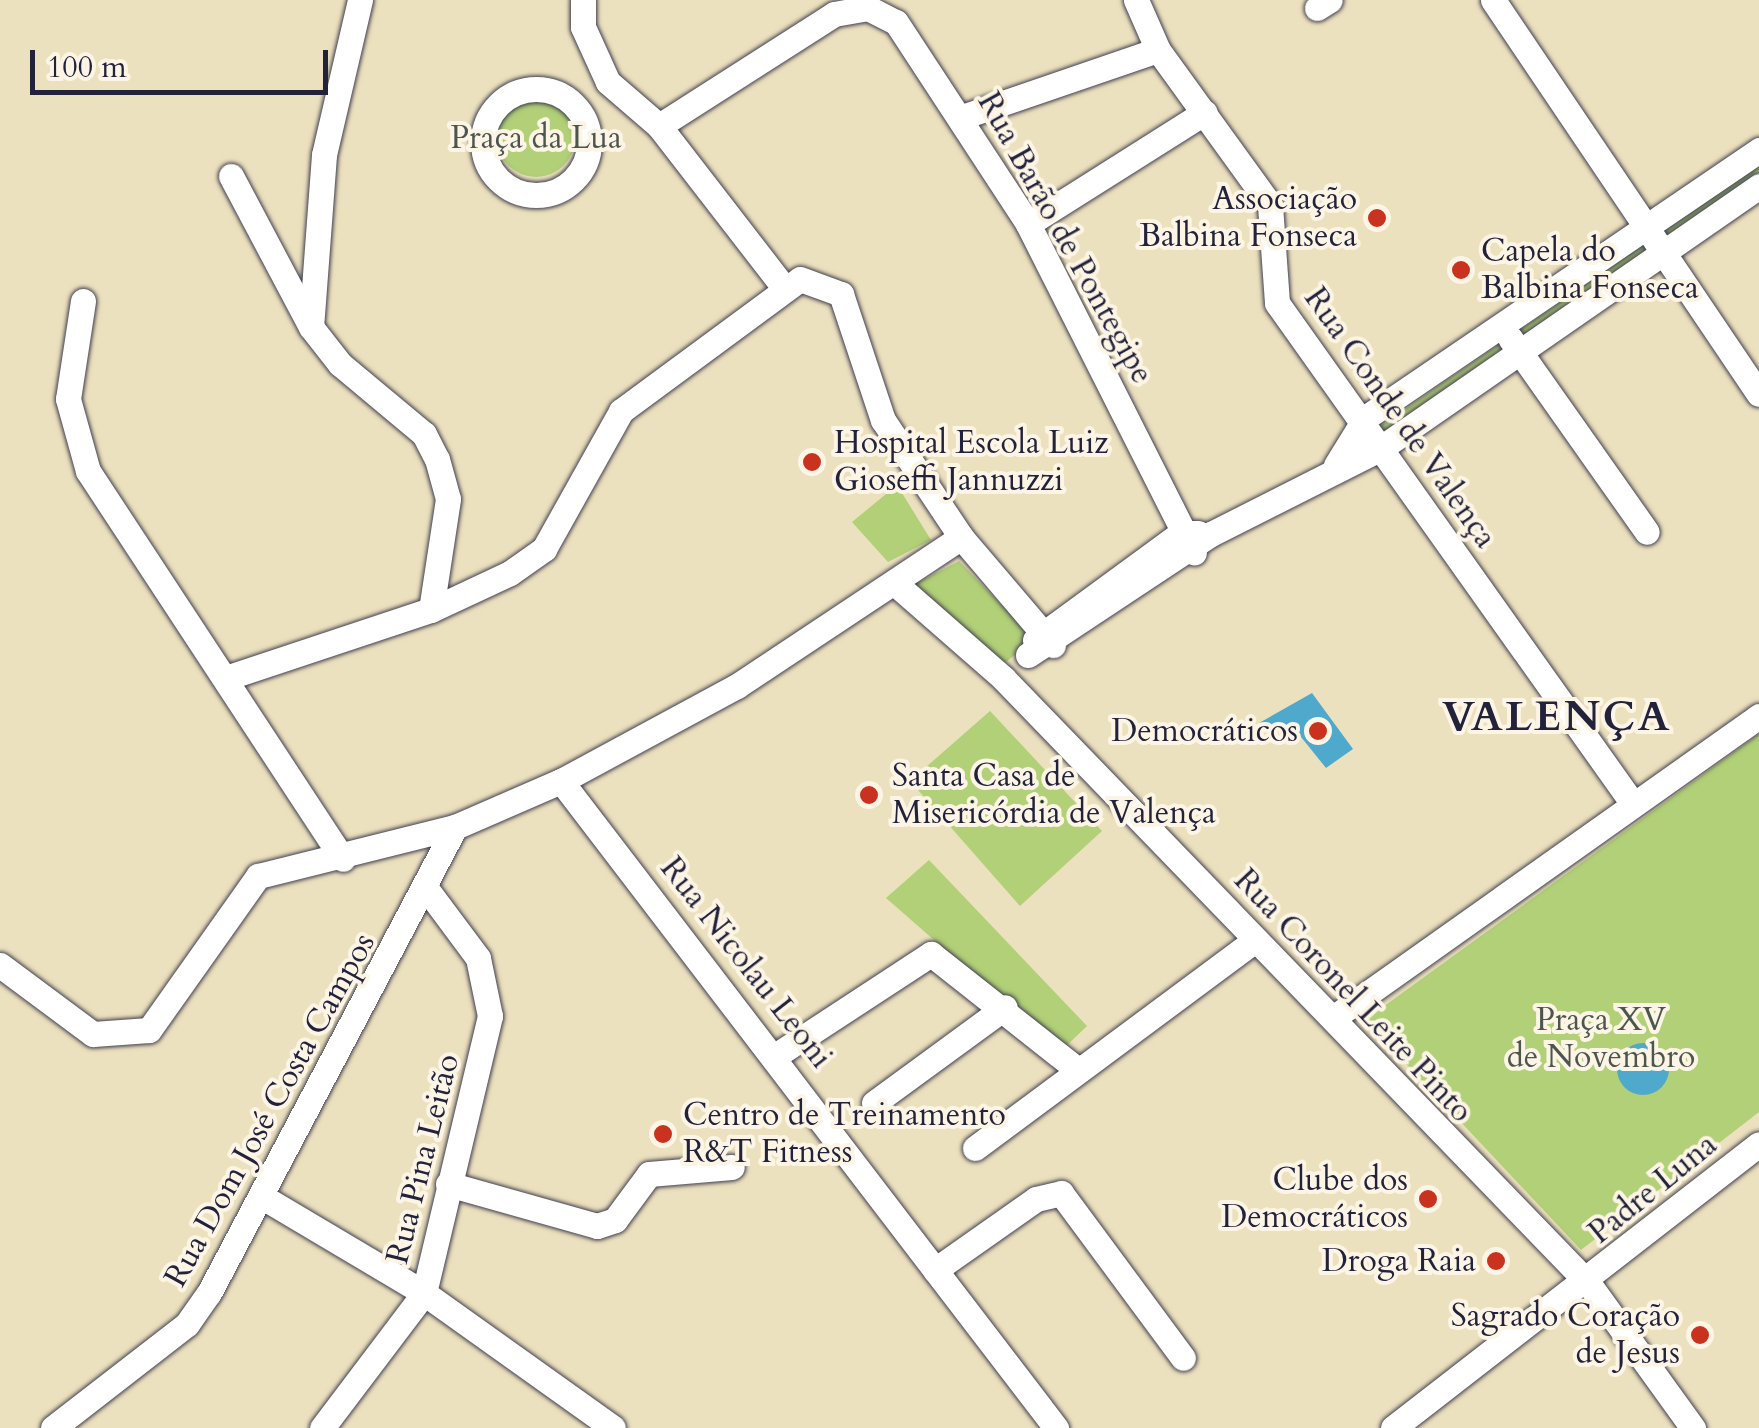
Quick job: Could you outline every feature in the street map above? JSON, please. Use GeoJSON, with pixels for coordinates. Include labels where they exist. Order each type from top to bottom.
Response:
{"type":"FeatureCollection","features":[{"type":"Feature","properties":{"kind":"street"},"geometry":{"type":"LineString","coordinates":[[311,327],[324,155],[360,0]]}},
{"type":"Feature","properties":{"kind":"street"},"geometry":{"type":"LineString","coordinates":[[582,0],[583,27],[608,82],[659,126],[784,288]]}},
{"type":"Feature","properties":{"kind":"street","name":"Rua Conde de Valença"},"geometry":{"type":"LineString","coordinates":[[1136,0],[1158,50],[1270,205],[1277,303],[1366,418],[1381,448],[1633,804]]}},
{"type":"Feature","properties":{"kind":"street"},"geometry":{"type":"LineString","coordinates":[[1493,0],[1652,224],[1759,394]]}},
{"type":"Feature","properties":{"kind":"street","name":"Rua Barão de Pontegipe"},"geometry":{"type":"LineString","coordinates":[[659,126],[834,14],[868,8],[896,22],[1028,224],[1195,540]]}},
{"type":"Feature","properties":{"kind":"street"},"geometry":{"type":"LineString","coordinates":[[962,118],[1158,50]]}},
{"type":"Feature","properties":{"kind":"street"},"geometry":{"type":"LineString","coordinates":[[570,100],[589,130],[576,178],[528,195],[497,179],[482,147],[491,112],[537,88],[570,100],[608,82]]}},
{"type":"Feature","properties":{"kind":"street"},"geometry":{"type":"LineString","coordinates":[[1028,224],[1205,112]]}},
{"type":"Feature","properties":{"kind":"street"},"geometry":{"type":"LineString","coordinates":[[1336,466],[1366,418],[1759,150]]}},
{"type":"Feature","properties":{"kind":"street"},"geometry":{"type":"LineString","coordinates":[[232,176],[311,327],[340,364],[424,434],[437,459],[448,499],[432,610]]}},
{"type":"Feature","properties":{"kind":"street"},"geometry":{"type":"LineString","coordinates":[[1004,678],[1046,637],[1195,540],[1336,466],[1381,448],[1664,248],[1759,186]]}},
{"type":"Feature","properties":{"kind":"street"},"geometry":{"type":"LineString","coordinates":[[226,678],[432,610],[544,549],[621,411],[784,288],[812,280],[841,294],[883,420],[961,537],[1046,637]]}},
{"type":"Feature","properties":{"kind":"street"},"geometry":{"type":"LineString","coordinates":[[83,301],[68,399],[88,471],[343,859]]}},
{"type":"Feature","properties":{"kind":"street"},"geometry":{"type":"LineString","coordinates":[[1502,326],[1647,532]]}},
{"type":"Feature","properties":{"kind":"street"},"geometry":{"type":"LineString","coordinates":[[0,964],[67,1022],[124,1038],[149,1030],[174,1000],[258,876],[343,859],[455,827],[561,781],[898,586],[961,537]]}},
{"type":"Feature","properties":{"kind":"street","name":"Rua Coronel Leite Pinto"},"geometry":{"type":"LineString","coordinates":[[898,586],[1004,678],[1589,1284],[1693,1428]]}},
{"type":"Feature","properties":{"kind":"street"},"geometry":{"type":"LineString","coordinates":[[1333,1018],[1759,716]]}},
{"type":"Feature","properties":{"kind":"street","name":"Rua Nicolau Leoni"},"geometry":{"type":"LineString","coordinates":[[561,781],[778,1054],[1056,1428]]}},
{"type":"Feature","properties":{"kind":"street","name":"Rua Dom José Costa Campos"},"geometry":{"type":"LineString","coordinates":[[53,1428],[186,1324],[264,1198],[428,891],[455,827]]}},
{"type":"Feature","properties":{"kind":"street","name":"Rua Pina Leitão"},"geometry":{"type":"LineString","coordinates":[[322,1428],[424,1293],[491,1002],[478,958],[428,891]]}},
{"type":"Feature","properties":{"kind":"street"},"geometry":{"type":"LineString","coordinates":[[975,1148],[1255,940]]}},
{"type":"Feature","properties":{"kind":"street"},"geometry":{"type":"LineString","coordinates":[[778,1054],[912,960],[946,961],[1078,1070]]}},
{"type":"Feature","properties":{"kind":"street"},"geometry":{"type":"LineString","coordinates":[[874,1103],[1006,1007]]}},
{"type":"Feature","properties":{"kind":"street","name":"Padre Luna"},"geometry":{"type":"LineString","coordinates":[[1393,1428],[1589,1284],[1759,1144]]}},
{"type":"Feature","properties":{"kind":"street"},"geometry":{"type":"LineString","coordinates":[[448,1184],[596,1226],[616,1220],[649,1174],[732,1167]]}},
{"type":"Feature","properties":{"kind":"street"},"geometry":{"type":"LineString","coordinates":[[935,1270],[1036,1199],[1061,1193],[1183,1358]]}},
{"type":"Feature","properties":{"kind":"street"},"geometry":{"type":"LineString","coordinates":[[264,1198],[424,1293],[612,1428]]}},
{"type":"Feature","properties":{"kind":"green space","name":"Praça da Lua"},"geometry":{"type":"Polygon","coordinates":[[[536,99],[564,110],[575,138],[564,166],[536,177],[508,166],[497,138],[508,110],[536,99]]]}},
{"type":"Feature","properties":{"kind":"green space"},"geometry":{"type":"Polygon","coordinates":[[[1759,165],[1759,181],[1383,443],[1375,430],[1759,165]]]}},
{"type":"Feature","properties":{"kind":"green space"},"geometry":{"type":"Polygon","coordinates":[[[897,485],[931,540],[888,562],[852,522],[897,485]]]}},
{"type":"Feature","properties":{"kind":"green space"},"geometry":{"type":"Polygon","coordinates":[[[959,561],[1034,639],[1005,663],[910,587],[959,561]]]}},
{"type":"Feature","properties":{"kind":"green space"},"geometry":{"type":"Polygon","coordinates":[[[990,711],[1102,831],[1020,906],[910,781],[990,711]]]}},
{"type":"Feature","properties":{"kind":"green space","name":"Praça XV de Novembro"},"geometry":{"type":"Polygon","coordinates":[[[1759,734],[1759,1112],[1581,1250],[1365,1020],[1759,734]]]}},
{"type":"Feature","properties":{"kind":"green space"},"geometry":{"type":"Polygon","coordinates":[[[929,860],[1087,1026],[1061,1051],[886,898],[929,860]]]}},
{"type":"Feature","properties":{"kind":"water","name":"Democráticos"},"geometry":{"type":"Polygon","coordinates":[[[1312,693],[1353,749],[1326,768],[1293,727],[1268,735],[1259,723],[1312,693]]]}},
{"type":"Feature","properties":{"kind":"water"},"geometry":{"type":"Polygon","coordinates":[[[1643,1043],[1661,1051],[1669,1069],[1661,1087],[1643,1095],[1625,1087],[1617,1069],[1625,1051],[1643,1043]]]}},
{"type":"Feature","properties":{"kind":"place","name":"Associação Balbina Fonseca"},"geometry":{"type":"Point","coordinates":[1377,218]}},
{"type":"Feature","properties":{"kind":"place","name":"Capela do Balbina Fonseca"},"geometry":{"type":"Point","coordinates":[1461,270]}},
{"type":"Feature","properties":{"kind":"place","name":"Hospital Escola Luiz Gioseffi Jannuzzi"},"geometry":{"type":"Point","coordinates":[812,462]}},
{"type":"Feature","properties":{"kind":"place","name":"Democráticos"},"geometry":{"type":"Point","coordinates":[1318,731]}},
{"type":"Feature","properties":{"kind":"place","name":"Santa Casa de Misericórdia de Valença"},"geometry":{"type":"Point","coordinates":[869,795]}},
{"type":"Feature","properties":{"kind":"place","name":"Centro de Treinamento R&T Fitness"},"geometry":{"type":"Point","coordinates":[663,1134]}},
{"type":"Feature","properties":{"kind":"place","name":"Clube dos Democráticos"},"geometry":{"type":"Point","coordinates":[1428,1199]}},
{"type":"Feature","properties":{"kind":"place","name":"Droga Raia"},"geometry":{"type":"Point","coordinates":[1496,1261]}},
{"type":"Feature","properties":{"kind":"place","name":"Sagrado Coração de Jesus"},"geometry":{"type":"Point","coordinates":[1700,1335]}},
{"type":"Feature","properties":{"kind":"district","name":"VALENÇA"},"geometry":{"type":"Point","coordinates":[1557,717]}}]}
